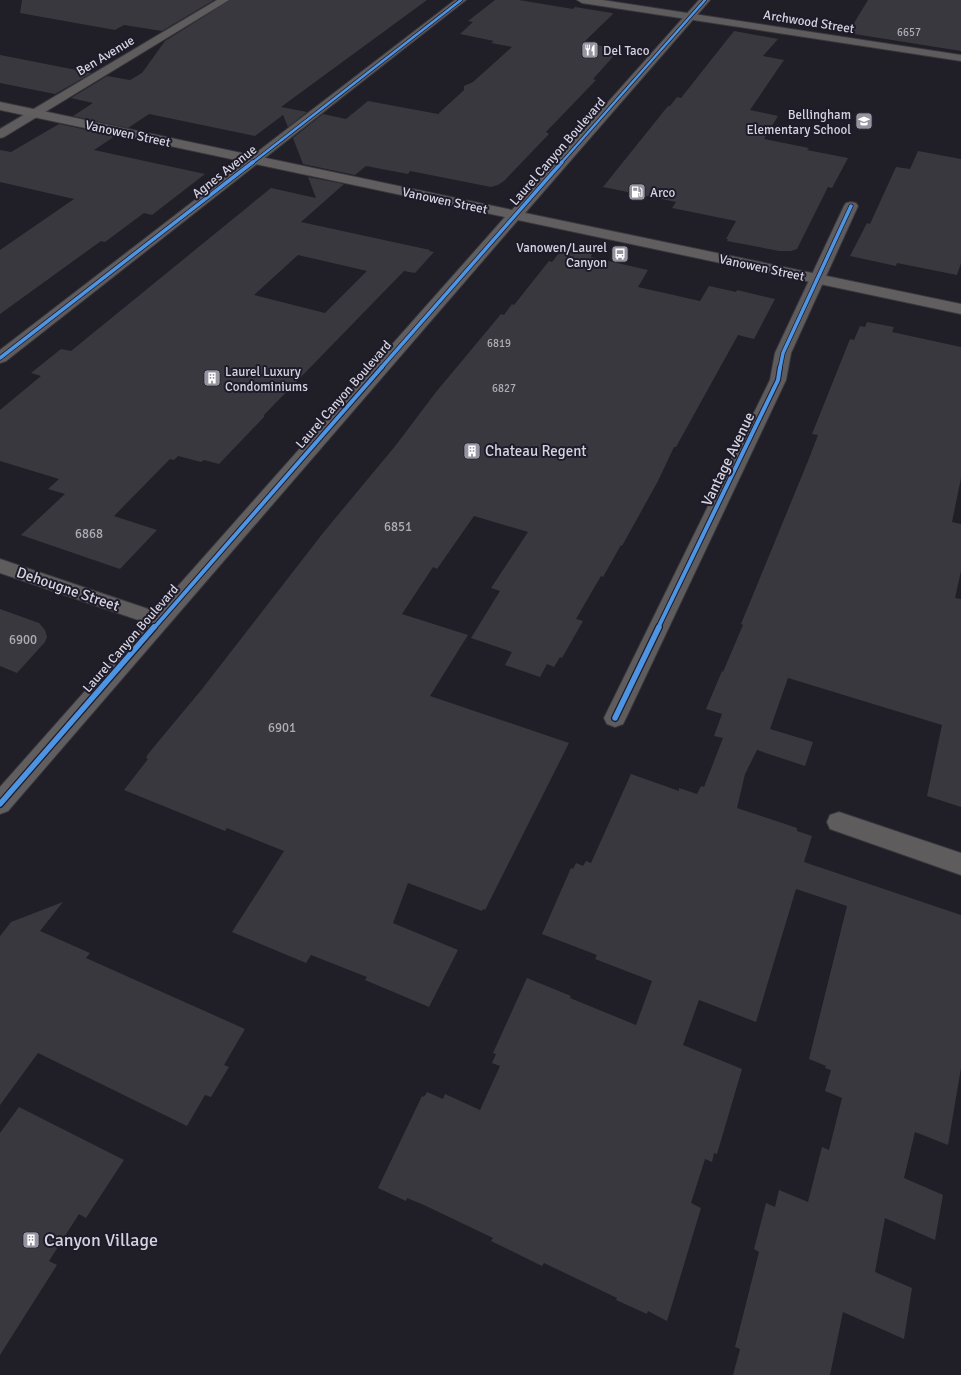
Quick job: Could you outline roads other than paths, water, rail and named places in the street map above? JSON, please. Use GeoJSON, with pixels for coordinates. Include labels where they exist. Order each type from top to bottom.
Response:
{"type":"FeatureCollection","features":[{"type":"Feature","properties":{"kind":"main road","name":"Laurel Canyon Boulevard"},"geometry":{"type":"LineString","coordinates":[[0,804],[159,620],[705,0]]}},
{"type":"Feature","properties":{"kind":"main road","name":"Vanowen Street"},"geometry":{"type":"LineString","coordinates":[[0,106],[961,308]]}},
{"type":"Feature","properties":{"kind":"street","name":"Ben Avenue"},"geometry":{"type":"LineString","coordinates":[[0,134],[224,0]]}},
{"type":"Feature","properties":{"kind":"street","name":"Agnes Avenue"},"geometry":{"type":"LineString","coordinates":[[0,358],[461,0]]}},
{"type":"Feature","properties":{"kind":"street","name":"Archwood Street"},"geometry":{"type":"LineString","coordinates":[[582,0],[961,58]]}},
{"type":"Feature","properties":{"kind":"street","name":"Vantage Avenue"},"geometry":{"type":"LineString","coordinates":[[615,718],[778,380],[782,353],[851,206]]}},
{"type":"Feature","properties":{"kind":"street","name":"Dehougne Street"},"geometry":{"type":"LineString","coordinates":[[0,566],[159,620]]}},
{"type":"Feature","properties":{"kind":"street"},"geometry":{"type":"LineString","coordinates":[[839,822],[961,864]]}},
{"type":"Feature","properties":{"kind":"place","name":"Del Taco"},"geometry":{"type":"Point","coordinates":[590,50]}},
{"type":"Feature","properties":{"kind":"place","name":"Bellingham Elementary School"},"geometry":{"type":"Point","coordinates":[864,121]}},
{"type":"Feature","properties":{"kind":"place","name":"Arco"},"geometry":{"type":"Point","coordinates":[637,192]}},
{"type":"Feature","properties":{"kind":"place","name":"Vanowen/Laurel Canyon"},"geometry":{"type":"Point","coordinates":[620,254]}},
{"type":"Feature","properties":{"kind":"place","name":"Laurel Luxury Condominiums"},"geometry":{"type":"Point","coordinates":[212,378]}},
{"type":"Feature","properties":{"kind":"place","name":"Chateau Regent"},"geometry":{"type":"Point","coordinates":[472,451]}},
{"type":"Feature","properties":{"kind":"place","name":"Canyon Village"},"geometry":{"type":"Point","coordinates":[31,1240]}}]}
